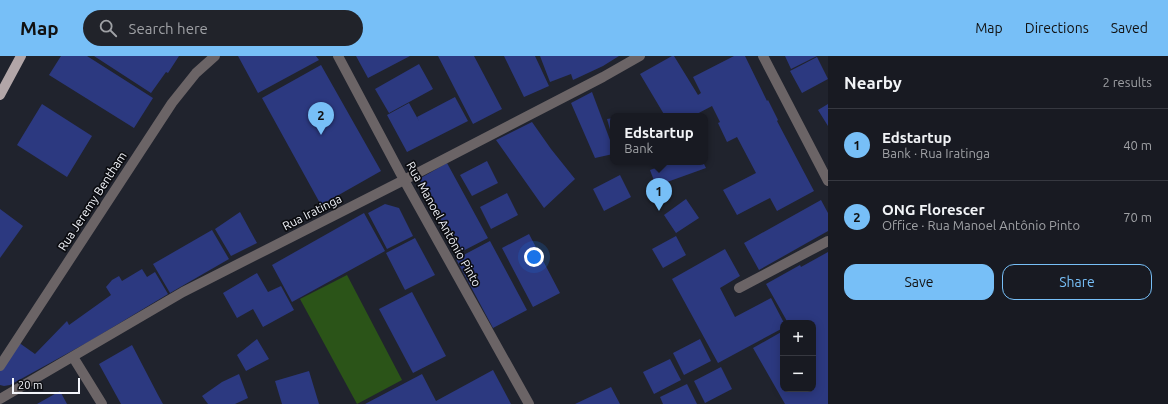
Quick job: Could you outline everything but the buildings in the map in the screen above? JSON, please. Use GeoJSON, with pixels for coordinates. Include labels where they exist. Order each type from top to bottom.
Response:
{"type":"FeatureCollection","features":[{"type":"Feature","properties":{"kind":"main road"},"geometry":{"type":"LineString","coordinates":[[0,95],[21,56]]}},
{"type":"Feature","properties":{"kind":"street","name":"Rua Jeremy Bentham"},"geometry":{"type":"LineString","coordinates":[[0,366],[172,103],[196,73],[215,56]]}},
{"type":"Feature","properties":{"kind":"street","name":"Rua Manoel Antônio Pinto"},"geometry":{"type":"LineString","coordinates":[[338,56],[404,180],[529,404]]}},
{"type":"Feature","properties":{"kind":"street","name":"Rua Iratinga"},"geometry":{"type":"LineString","coordinates":[[0,399],[183,292],[404,180],[603,77],[640,56]]}},
{"type":"Feature","properties":{"kind":"street"},"geometry":{"type":"LineString","coordinates":[[763,56],[828,181]]}},
{"type":"Feature","properties":{"kind":"street"},"geometry":{"type":"LineString","coordinates":[[739,288],[828,241]]}},
{"type":"Feature","properties":{"kind":"street"},"geometry":{"type":"LineString","coordinates":[[73,357],[102,404]]}},
{"type":"Feature","properties":{"kind":"green space"},"geometry":{"type":"Polygon","coordinates":[[[347,275],[402,380],[357,404],[300,299],[347,275]]]}},
{"type":"Feature","properties":{"kind":"place","name":"ONG Florescer"},"geometry":{"type":"Point","coordinates":[321,135]}},
{"type":"Feature","properties":{"kind":"place","name":"Edstartup"},"geometry":{"type":"Point","coordinates":[659,211]}}]}
